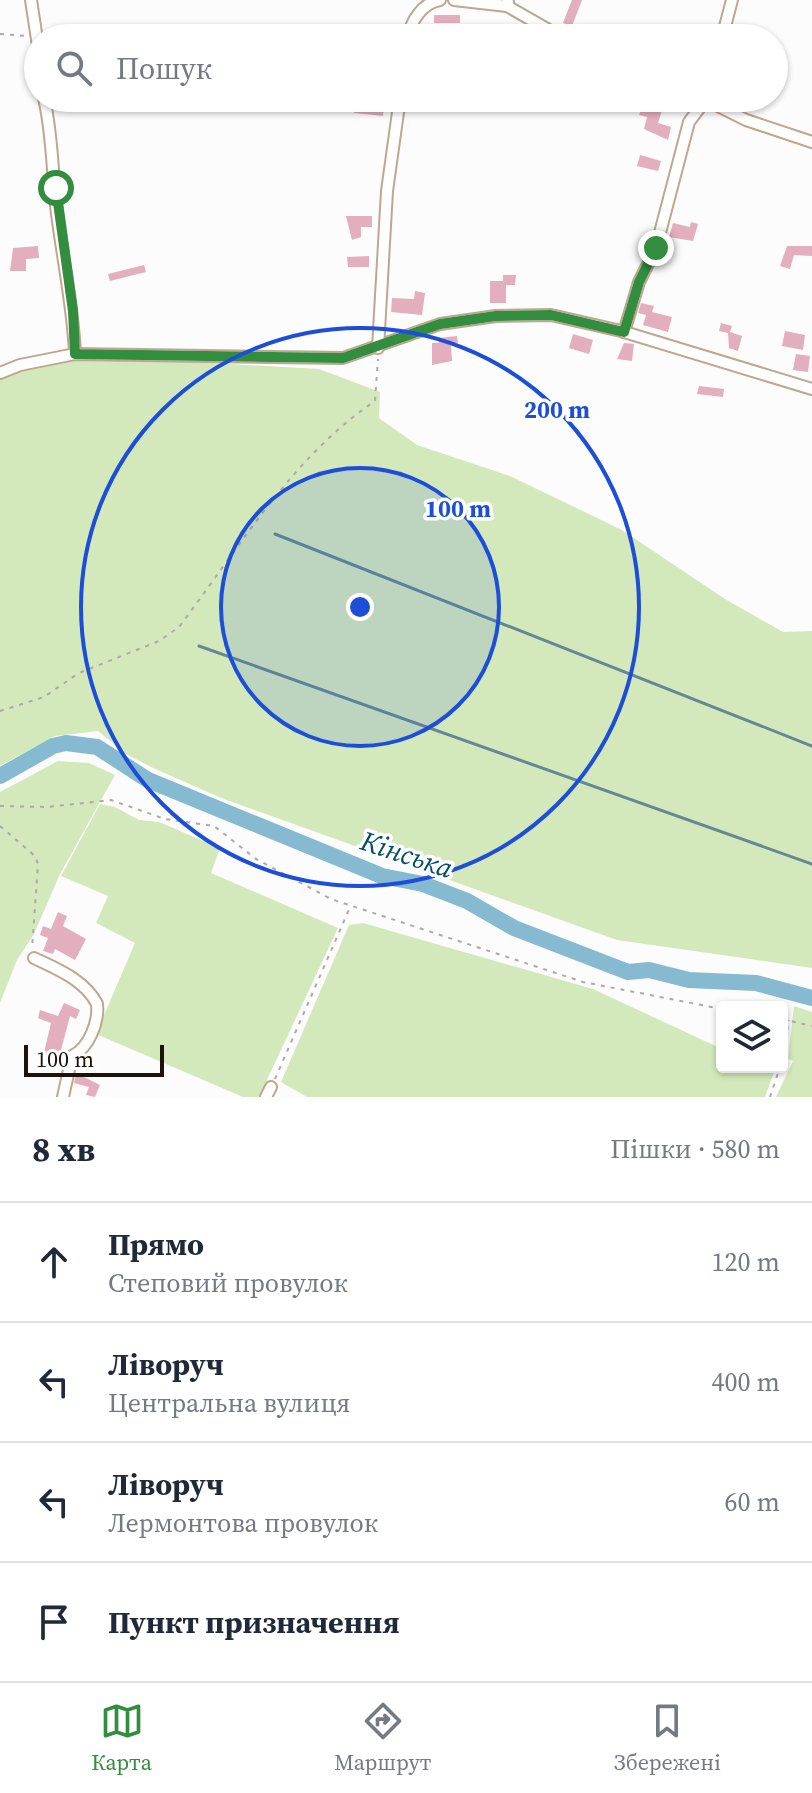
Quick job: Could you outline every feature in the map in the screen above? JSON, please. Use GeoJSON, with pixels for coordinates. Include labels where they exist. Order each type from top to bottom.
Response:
{"type":"FeatureCollection","features":[{"type":"Feature","properties":{"kind":"street"},"geometry":{"type":"LineString","coordinates":[[31,0],[34,24]]}},
{"type":"Feature","properties":{"kind":"street"},"geometry":{"type":"LineString","coordinates":[[414,24],[420,11],[431,1],[440,0]]}},
{"type":"Feature","properties":{"kind":"street"},"geometry":{"type":"LineString","coordinates":[[454,0],[508,3],[541,24]]}},
{"type":"Feature","properties":{"kind":"street"},"geometry":{"type":"LineString","coordinates":[[726,24],[732,0]]}},
{"type":"Feature","properties":{"kind":"street"},"geometry":{"type":"LineString","coordinates":[[47,112],[53,137],[57,211],[73,311],[75,354]]}},
{"type":"Feature","properties":{"kind":"street"},"geometry":{"type":"LineString","coordinates":[[378,348],[387,191],[398,112]]}},
{"type":"Feature","properties":{"kind":"street"},"geometry":{"type":"LineString","coordinates":[[624,332],[639,282],[656,248],[689,122],[696,112]]}},
{"type":"Feature","properties":{"kind":"street"},"geometry":{"type":"LineString","coordinates":[[730,112],[812,142]]}},
{"type":"Feature","properties":{"kind":"street"},"geometry":{"type":"LineString","coordinates":[[0,373],[20,365],[75,354],[343,358],[440,324],[496,316],[551,315],[624,332],[812,389]]}},
{"type":"Feature","properties":{"kind":"street"},"geometry":{"type":"LineString","coordinates":[[34,958],[63,971],[97,1004],[88,1040],[81,1052],[72,1056],[63,1097]]}},
{"type":"Feature","properties":{"kind":"path"},"geometry":{"type":"LineString","coordinates":[[0,34],[24,34]]}},
{"type":"Feature","properties":{"kind":"path"},"geometry":{"type":"LineString","coordinates":[[0,711],[44,697],[79,673],[159,641],[179,627],[301,466],[340,424],[375,401],[378,348]]}},
{"type":"Feature","properties":{"kind":"path"},"geometry":{"type":"LineString","coordinates":[[0,806],[47,807],[111,800],[165,819],[214,826],[278,872],[331,899],[583,982],[716,1008]]}},
{"type":"Feature","properties":{"kind":"path"},"geometry":{"type":"LineString","coordinates":[[0,826],[35,856],[38,864],[31,944],[34,958]]}},
{"type":"Feature","properties":{"kind":"path"},"geometry":{"type":"LineString","coordinates":[[268,1092],[351,904]]}},
{"type":"Feature","properties":{"kind":"path"},"geometry":{"type":"LineString","coordinates":[[788,1026],[789,1020],[812,1026]]}},
{"type":"Feature","properties":{"kind":"path"},"geometry":{"type":"LineString","coordinates":[[770,1097],[778,1073]]}},
{"type":"Feature","properties":{"kind":"green space"},"geometry":{"type":"Polygon","coordinates":[[[105,357],[319,369],[380,392],[379,418],[417,445],[510,476],[622,530],[725,599],[783,632],[812,631],[812,968],[617,940],[221,798],[126,754],[98,731],[55,736],[0,766],[0,379],[51,364],[105,357]]]}},
{"type":"Feature","properties":{"kind":"green space"},"geometry":{"type":"Polygon","coordinates":[[[58,761],[89,763],[115,775],[59,876],[34,934],[17,960],[0,1003],[0,792],[58,761]]]}},
{"type":"Feature","properties":{"kind":"green space"},"geometry":{"type":"Polygon","coordinates":[[[100,804],[115,807],[139,820],[159,822],[220,848],[211,873],[338,928],[259,1097],[243,1097],[96,1034],[135,943],[96,923],[108,896],[61,876],[100,804]]]}},
{"type":"Feature","properties":{"kind":"green space"},"geometry":{"type":"Polygon","coordinates":[[[363,923],[593,989],[716,1046],[716,1073],[774,1073],[765,1097],[307,1097],[281,1082],[349,925],[363,923]]]}},
{"type":"Feature","properties":{"kind":"green space"},"geometry":{"type":"Polygon","coordinates":[[[794,1006],[812,1012],[812,1097],[776,1097],[793,1061],[788,1059],[794,1006]]]}},
{"type":"Feature","properties":{"kind":"building"},"geometry":{"type":"Polygon","coordinates":[[[572,0],[582,0],[573,24],[563,23],[572,0]]]}},
{"type":"Feature","properties":{"kind":"building"},"geometry":{"type":"Polygon","coordinates":[[[434,15],[460,15],[460,23],[434,23],[434,15]]]}},
{"type":"Feature","properties":{"kind":"building"},"geometry":{"type":"Polygon","coordinates":[[[354,112],[383,112],[383,116],[354,112]]]}},
{"type":"Feature","properties":{"kind":"building"},"geometry":{"type":"Polygon","coordinates":[[[640,112],[661,112],[658,123],[671,127],[668,140],[644,129],[647,117],[639,115],[640,112]]]}},
{"type":"Feature","properties":{"kind":"building"},"geometry":{"type":"Polygon","coordinates":[[[640,155],[661,161],[658,171],[637,166],[640,155]]]}},
{"type":"Feature","properties":{"kind":"building"},"geometry":{"type":"Polygon","coordinates":[[[346,216],[372,216],[372,227],[361,227],[361,237],[352,240],[346,216]]]}},
{"type":"Feature","properties":{"kind":"building"},"geometry":{"type":"Polygon","coordinates":[[[691,222],[698,224],[693,241],[669,237],[673,223],[690,227],[691,222]]]}},
{"type":"Feature","properties":{"kind":"building"},"geometry":{"type":"Polygon","coordinates":[[[38,246],[39,258],[26,259],[26,271],[10,271],[13,248],[38,246]]]}},
{"type":"Feature","properties":{"kind":"building"},"geometry":{"type":"Polygon","coordinates":[[[787,246],[812,246],[812,256],[794,255],[790,269],[780,266],[787,246]]]}},
{"type":"Feature","properties":{"kind":"building"},"geometry":{"type":"Polygon","coordinates":[[[369,256],[369,267],[348,267],[347,257],[369,256]]]}},
{"type":"Feature","properties":{"kind":"building"},"geometry":{"type":"Polygon","coordinates":[[[144,265],[146,272],[110,281],[108,274],[144,265]]]}},
{"type":"Feature","properties":{"kind":"building"},"geometry":{"type":"Polygon","coordinates":[[[503,275],[516,275],[515,285],[506,285],[506,303],[490,303],[490,281],[503,281],[503,275]]]}},
{"type":"Feature","properties":{"kind":"building"},"geometry":{"type":"Polygon","coordinates":[[[415,291],[425,293],[422,315],[391,312],[392,298],[414,299],[415,291]]]}},
{"type":"Feature","properties":{"kind":"building"},"geometry":{"type":"Polygon","coordinates":[[[641,303],[654,306],[652,312],[672,317],[668,332],[643,325],[646,315],[638,313],[641,303]]]}},
{"type":"Feature","properties":{"kind":"building"},"geometry":{"type":"Polygon","coordinates":[[[721,323],[732,326],[730,332],[742,336],[738,351],[729,348],[728,333],[719,331],[721,323]]]}},
{"type":"Feature","properties":{"kind":"building"},"geometry":{"type":"Polygon","coordinates":[[[785,331],[805,335],[803,350],[782,346],[785,331]]]}},
{"type":"Feature","properties":{"kind":"building"},"geometry":{"type":"Polygon","coordinates":[[[573,334],[593,340],[589,354],[569,348],[573,334]]]}},
{"type":"Feature","properties":{"kind":"building"},"geometry":{"type":"Polygon","coordinates":[[[457,336],[458,343],[451,344],[452,361],[432,365],[432,343],[439,343],[438,338],[457,336]]]}},
{"type":"Feature","properties":{"kind":"building"},"geometry":{"type":"Polygon","coordinates":[[[624,343],[634,344],[632,361],[617,359],[624,343]]]}},
{"type":"Feature","properties":{"kind":"building"},"geometry":{"type":"Polygon","coordinates":[[[796,354],[810,356],[808,372],[793,370],[796,354]]]}},
{"type":"Feature","properties":{"kind":"building"},"geometry":{"type":"Polygon","coordinates":[[[699,386],[724,389],[723,397],[697,394],[699,386]]]}},
{"type":"Feature","properties":{"kind":"building"},"geometry":{"type":"Polygon","coordinates":[[[58,912],[67,916],[63,926],[86,939],[75,960],[55,949],[53,954],[43,951],[48,938],[40,935],[43,926],[51,929],[58,912]]]}},
{"type":"Feature","properties":{"kind":"building"},"geometry":{"type":"Polygon","coordinates":[[[64,1003],[80,1010],[76,1019],[70,1016],[57,1065],[42,1061],[51,1023],[38,1018],[40,1010],[58,1016],[64,1003]]]}},
{"type":"Feature","properties":{"kind":"building"},"geometry":{"type":"Polygon","coordinates":[[[76,1073],[100,1085],[95,1097],[86,1095],[89,1087],[74,1083],[76,1073]]]}},
{"type":"Feature","properties":{"kind":"waterway"},"geometry":{"type":"LineString","coordinates":[[275,534],[812,746]]}},
{"type":"Feature","properties":{"kind":"waterway"},"geometry":{"type":"LineString","coordinates":[[199,646],[812,864]]}},
{"type":"Feature","properties":{"kind":"waterway","name":"Кінська"},"geometry":{"type":"LineString","coordinates":[[0,776],[53,746],[66,743],[97,747],[148,780],[382,876],[423,884],[467,901],[514,928],[628,972],[649,970],[689,980],[756,983],[812,998]]}},
{"type":"Feature","properties":{"kind":"route"},"geometry":{"type":"LineString","coordinates":[[56,188],[73,311],[75,354],[343,358],[440,324],[496,316],[551,315],[624,332],[639,282],[656,248]]}}]}
